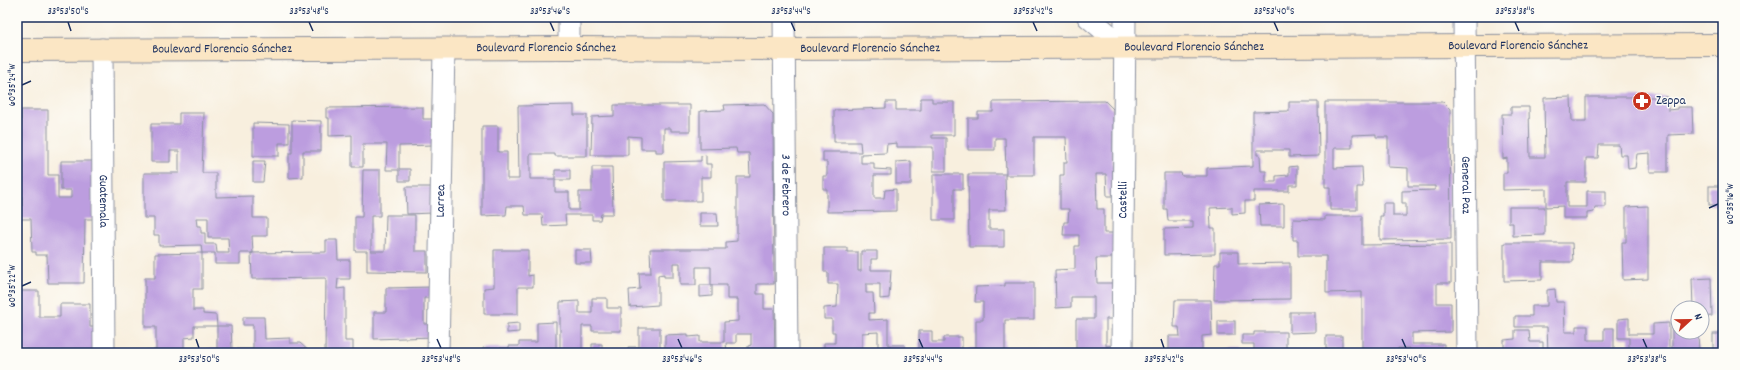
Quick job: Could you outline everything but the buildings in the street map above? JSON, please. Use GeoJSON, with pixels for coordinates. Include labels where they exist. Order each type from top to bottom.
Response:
{"type":"FeatureCollection","features":[{"type":"Feature","properties":{"kind":"main road","name":"Boulevard Florencio Sánchez"},"geometry":{"type":"LineString","coordinates":[[17,50],[569,48],[784,49],[1723,45]]}},
{"type":"Feature","properties":{"kind":"street"},"geometry":{"type":"LineString","coordinates":[[569,17],[569,48]]}},
{"type":"Feature","properties":{"kind":"street","name":"3 de Febrero"},"geometry":{"type":"LineString","coordinates":[[784,17],[787,353]]}},
{"type":"Feature","properties":{"kind":"street"},"geometry":{"type":"LineString","coordinates":[[1088,17],[1125,48]]}},
{"type":"Feature","properties":{"kind":"street","name":"Castelli"},"geometry":{"type":"LineString","coordinates":[[1122,353],[1125,17]]}},
{"type":"Feature","properties":{"kind":"street","name":"General Paz"},"geometry":{"type":"LineString","coordinates":[[1464,17],[1467,353]]}},
{"type":"Feature","properties":{"kind":"street","name":"Guatemala"},"geometry":{"type":"LineString","coordinates":[[102,49],[104,353]]}},
{"type":"Feature","properties":{"kind":"street","name":"Larrea"},"geometry":{"type":"LineString","coordinates":[[438,353],[444,49]]}},
{"type":"Feature","properties":{"kind":"place","name":"Zeppa"},"geometry":{"type":"Point","coordinates":[1642,101]}}]}
